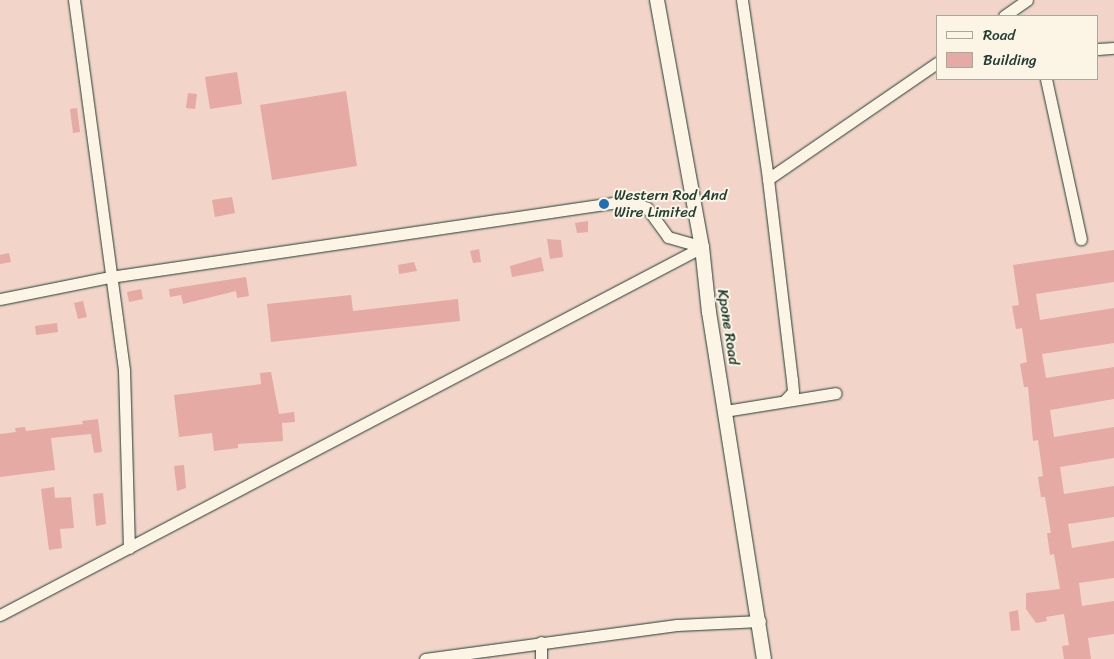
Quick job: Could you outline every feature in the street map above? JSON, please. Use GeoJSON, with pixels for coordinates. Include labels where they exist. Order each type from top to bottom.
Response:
{"type":"FeatureCollection","features":[{"type":"Feature","properties":{"kind":"main road","name":"Kpone Road"},"geometry":{"type":"LineString","coordinates":[[657,0],[702,248],[708,304],[760,620],[764,659]]}},
{"type":"Feature","properties":{"kind":"street"},"geometry":{"type":"LineString","coordinates":[[74,0],[124,370],[129,548]]}},
{"type":"Feature","properties":{"kind":"street"},"geometry":{"type":"LineString","coordinates":[[742,0],[768,179],[792,380],[793,392],[786,400]]}},
{"type":"Feature","properties":{"kind":"street"},"geometry":{"type":"LineString","coordinates":[[1005,15],[1027,0]]}},
{"type":"Feature","properties":{"kind":"street"},"geometry":{"type":"LineString","coordinates":[[1099,49],[1114,48]]}},
{"type":"Feature","properties":{"kind":"street"},"geometry":{"type":"LineString","coordinates":[[768,179],[936,63]]}},
{"type":"Feature","properties":{"kind":"street"},"geometry":{"type":"LineString","coordinates":[[1046,80],[1081,239]]}},
{"type":"Feature","properties":{"kind":"street"},"geometry":{"type":"LineString","coordinates":[[0,299],[110,277],[626,201],[647,208],[668,237],[702,248]]}},
{"type":"Feature","properties":{"kind":"street"},"geometry":{"type":"LineString","coordinates":[[0,615],[702,248]]}},
{"type":"Feature","properties":{"kind":"street"},"geometry":{"type":"LineString","coordinates":[[725,411],[836,393]]}},
{"type":"Feature","properties":{"kind":"street"},"geometry":{"type":"LineString","coordinates":[[425,659],[677,625],[760,620]]}},
{"type":"Feature","properties":{"kind":"street"},"geometry":{"type":"LineString","coordinates":[[540,659],[541,642]]}},
{"type":"Feature","properties":{"kind":"street"},"geometry":{"type":"LineString","coordinates":[[758,659],[764,659]]}},
{"type":"Feature","properties":{"kind":"shaded area"},"geometry":{"type":"Polygon","coordinates":[[[0,0],[1114,0],[1114,659],[0,659],[0,0]]]}},
{"type":"Feature","properties":{"kind":"building"},"geometry":{"type":"Polygon","coordinates":[[[237,72],[242,104],[210,109],[205,77],[237,72]]]}},
{"type":"Feature","properties":{"kind":"building"},"geometry":{"type":"Polygon","coordinates":[[[346,91],[357,166],[272,180],[260,105],[346,91]]]}},
{"type":"Feature","properties":{"kind":"building"},"geometry":{"type":"Polygon","coordinates":[[[188,93],[197,94],[195,109],[186,108],[188,93]]]}},
{"type":"Feature","properties":{"kind":"building"},"geometry":{"type":"Polygon","coordinates":[[[77,108],[80,132],[73,133],[70,109],[77,108]]]}},
{"type":"Feature","properties":{"kind":"building"},"geometry":{"type":"Polygon","coordinates":[[[232,197],[235,213],[215,217],[212,200],[232,197]]]}},
{"type":"Feature","properties":{"kind":"building"},"geometry":{"type":"Polygon","coordinates":[[[588,221],[588,232],[577,233],[575,223],[588,221]]]}},
{"type":"Feature","properties":{"kind":"building"},"geometry":{"type":"Polygon","coordinates":[[[547,239],[561,240],[563,257],[550,259],[547,239]]]}},
{"type":"Feature","properties":{"kind":"building"},"geometry":{"type":"Polygon","coordinates":[[[479,249],[481,262],[473,263],[470,251],[479,249]]]}},
{"type":"Feature","properties":{"kind":"building"},"geometry":{"type":"Polygon","coordinates":[[[1114,250],[1114,282],[1036,294],[1040,320],[1114,308],[1114,343],[1042,354],[1046,378],[1114,367],[1114,399],[1050,410],[1054,437],[1114,427],[1114,458],[1060,467],[1064,494],[1114,486],[1114,517],[1068,524],[1072,548],[1114,541],[1114,578],[1079,583],[1082,606],[1114,601],[1114,634],[1088,638],[1091,659],[1064,659],[1062,646],[1069,645],[1064,614],[1046,617],[1047,621],[1036,623],[1026,609],[1026,593],[1060,589],[1054,554],[1050,555],[1047,533],[1051,533],[1045,497],[1041,497],[1038,477],[1043,476],[1038,440],[1033,441],[1028,387],[1024,387],[1020,364],[1027,362],[1022,328],[1016,329],[1012,306],[1019,305],[1013,265],[1114,250]]]}},
{"type":"Feature","properties":{"kind":"building"},"geometry":{"type":"Polygon","coordinates":[[[9,253],[11,262],[0,264],[0,255],[9,253]]]}},
{"type":"Feature","properties":{"kind":"building"},"geometry":{"type":"Polygon","coordinates":[[[541,257],[544,271],[512,277],[510,266],[541,257]]]}},
{"type":"Feature","properties":{"kind":"building"},"geometry":{"type":"Polygon","coordinates":[[[414,262],[417,271],[399,274],[398,265],[414,262]]]}},
{"type":"Feature","properties":{"kind":"building"},"geometry":{"type":"Polygon","coordinates":[[[246,277],[249,296],[237,298],[236,291],[183,304],[181,295],[170,297],[169,289],[246,277]]]}},
{"type":"Feature","properties":{"kind":"building"},"geometry":{"type":"Polygon","coordinates":[[[141,289],[143,299],[129,302],[127,292],[141,289]]]}},
{"type":"Feature","properties":{"kind":"building"},"geometry":{"type":"Polygon","coordinates":[[[351,295],[353,311],[458,299],[460,321],[271,342],[267,304],[351,295]]]}},
{"type":"Feature","properties":{"kind":"building"},"geometry":{"type":"Polygon","coordinates":[[[83,301],[87,317],[78,319],[74,303],[83,301]]]}},
{"type":"Feature","properties":{"kind":"building"},"geometry":{"type":"Polygon","coordinates":[[[57,323],[58,332],[36,335],[35,326],[57,323]]]}},
{"type":"Feature","properties":{"kind":"building"},"geometry":{"type":"Polygon","coordinates":[[[271,372],[279,414],[294,412],[295,422],[282,423],[283,441],[238,444],[238,448],[214,451],[212,433],[179,437],[174,395],[261,384],[260,373],[271,372]]]}},
{"type":"Feature","properties":{"kind":"building"},"geometry":{"type":"Polygon","coordinates":[[[98,419],[102,452],[94,453],[91,434],[51,438],[55,470],[0,477],[0,434],[16,432],[15,428],[25,427],[26,431],[83,424],[82,421],[98,419]]]}},
{"type":"Feature","properties":{"kind":"building"},"geometry":{"type":"Polygon","coordinates":[[[184,465],[186,488],[177,491],[174,466],[184,465]]]}},
{"type":"Feature","properties":{"kind":"building"},"geometry":{"type":"Polygon","coordinates":[[[54,487],[55,498],[71,497],[74,528],[60,529],[62,548],[49,550],[41,489],[54,487]]]}},
{"type":"Feature","properties":{"kind":"building"},"geometry":{"type":"Polygon","coordinates":[[[103,493],[106,524],[96,526],[93,494],[103,493]]]}},
{"type":"Feature","properties":{"kind":"building"},"geometry":{"type":"Polygon","coordinates":[[[1018,610],[1020,630],[1011,631],[1009,612],[1018,610]]]}},
{"type":"Feature","properties":{"kind":"place","name":"Western Rod And Wire Limited"},"geometry":{"type":"Point","coordinates":[604,204]}}]}
